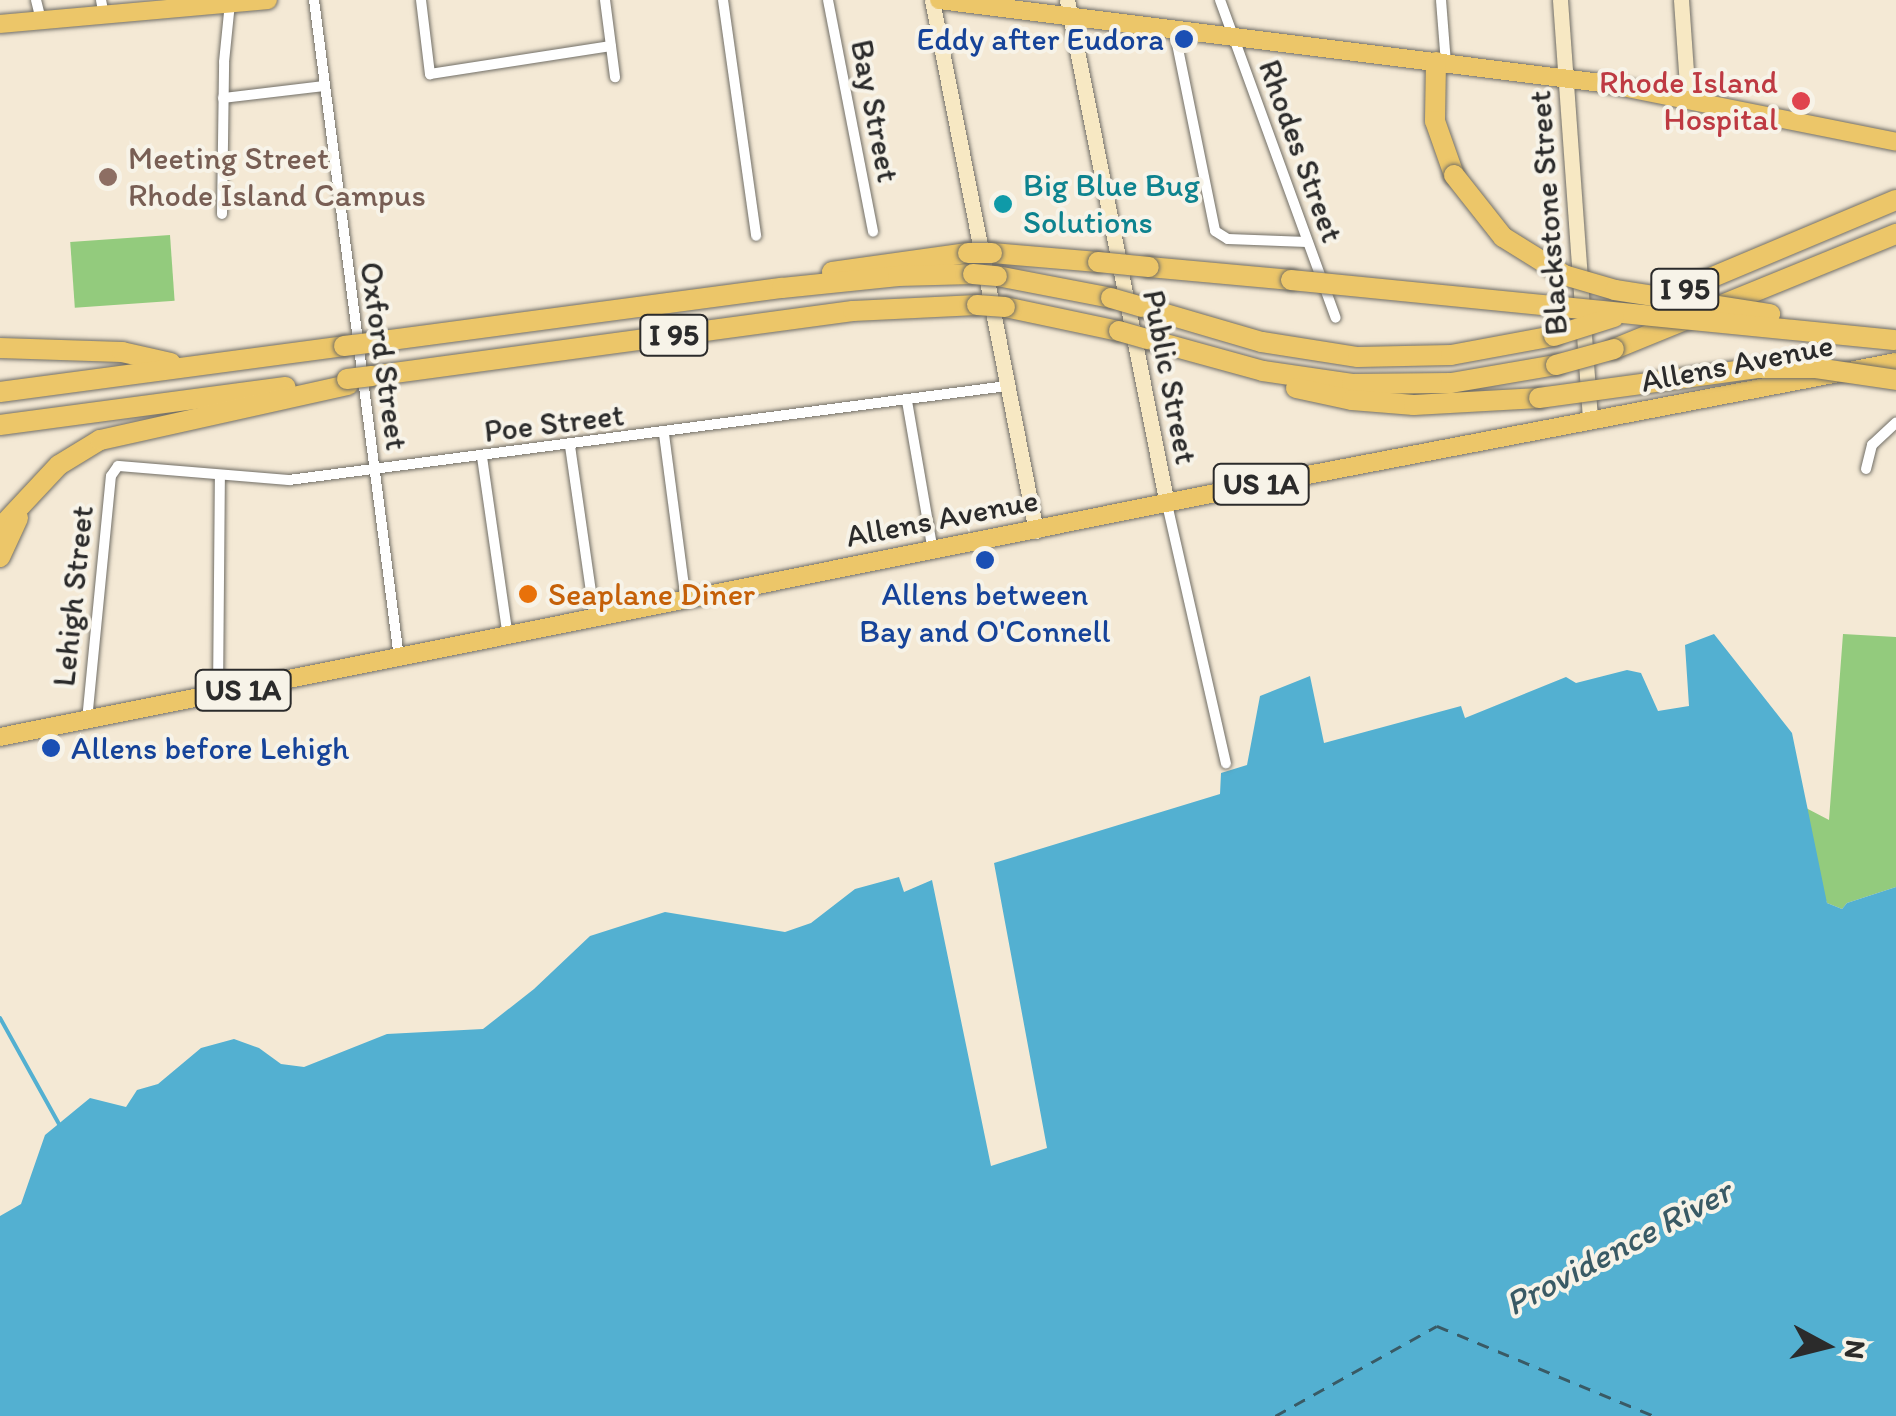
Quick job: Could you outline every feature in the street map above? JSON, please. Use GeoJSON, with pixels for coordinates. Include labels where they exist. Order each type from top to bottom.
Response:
{"type":"FeatureCollection","features":[{"type":"Feature","properties":{"kind":"highway"},"geometry":{"type":"LineString","coordinates":[[1441,62],[1436,120],[1454,175],[1502,237],[1564,275],[1615,290],[1821,321],[1895,340]]}},
{"type":"Feature","properties":{"kind":"highway","name":"I 95"},"geometry":{"type":"LineString","coordinates":[[0,392],[782,288],[898,276],[973,274],[1111,298],[1262,342],[1358,356],[1451,355],[1554,336],[1614,317],[1896,200]]}},
{"type":"Feature","properties":{"kind":"highway","name":"I 95"},"geometry":{"type":"LineString","coordinates":[[0,425],[348,382],[872,309],[977,305],[1118,330],[1224,362],[1294,377],[1392,385],[1470,381],[1556,366],[1614,349],[1896,234]]}},
{"type":"Feature","properties":{"kind":"highway"},"geometry":{"type":"LineString","coordinates":[[1849,254],[1896,244]]}},
{"type":"Feature","properties":{"kind":"highway"},"geometry":{"type":"LineString","coordinates":[[782,288],[864,264],[992,253],[1895,340]]}},
{"type":"Feature","properties":{"kind":"highway"},"geometry":{"type":"LineString","coordinates":[[0,348],[122,352],[188,366]]}},
{"type":"Feature","properties":{"kind":"highway"},"geometry":{"type":"LineString","coordinates":[[1224,362],[1293,388],[1352,400],[1434,405],[1539,398],[1757,368],[1816,368],[1896,380]]}},
{"type":"Feature","properties":{"kind":"highway"},"geometry":{"type":"LineString","coordinates":[[0,528],[40,483],[79,451],[110,436],[348,382]]}},
{"type":"Feature","properties":{"kind":"highway"},"geometry":{"type":"LineString","coordinates":[[0,557],[40,483]]}},
{"type":"Feature","properties":{"kind":"main road"},"geometry":{"type":"LineString","coordinates":[[0,24],[102,8],[268,0]]}},
{"type":"Feature","properties":{"kind":"main road"},"geometry":{"type":"LineString","coordinates":[[936,0],[1068,7],[1174,28],[1566,78],[1896,142]]}},
{"type":"Feature","properties":{"kind":"main road","name":"Allens Avenue"},"geometry":{"type":"LineString","coordinates":[[0,738],[1896,362]]}},
{"type":"Feature","properties":{"kind":"street"},"geometry":{"type":"LineString","coordinates":[[36,0],[41,20]]}},
{"type":"Feature","properties":{"kind":"street","name":"Oxford Street"},"geometry":{"type":"LineString","coordinates":[[314,0],[322,86],[399,658]]}},
{"type":"Feature","properties":{"kind":"street"},"geometry":{"type":"LineString","coordinates":[[422,0],[430,74],[610,46]]}},
{"type":"Feature","properties":{"kind":"street"},"geometry":{"type":"LineString","coordinates":[[605,0],[615,77]]}},
{"type":"Feature","properties":{"kind":"street"},"geometry":{"type":"LineString","coordinates":[[723,0],[756,236]]}},
{"type":"Feature","properties":{"kind":"street","name":"Bay Street"},"geometry":{"type":"LineString","coordinates":[[828,0],[874,232]]}},
{"type":"Feature","properties":{"kind":"street"},"geometry":{"type":"LineString","coordinates":[[936,0],[1036,530]]}},
{"type":"Feature","properties":{"kind":"street","name":"Rhodes Street"},"geometry":{"type":"LineString","coordinates":[[1220,0],[1336,318]]}},
{"type":"Feature","properties":{"kind":"street"},"geometry":{"type":"LineString","coordinates":[[1441,0],[1441,62]]}},
{"type":"Feature","properties":{"kind":"street","name":"Blackstone Street"},"geometry":{"type":"LineString","coordinates":[[1560,0],[1590,421]]}},
{"type":"Feature","properties":{"kind":"street"},"geometry":{"type":"LineString","coordinates":[[1681,0],[1688,99]]}},
{"type":"Feature","properties":{"kind":"street"},"geometry":{"type":"LineString","coordinates":[[222,214],[222,98],[230,3]]}},
{"type":"Feature","properties":{"kind":"street","name":"Public Street"},"geometry":{"type":"LineString","coordinates":[[1068,7],[1168,504],[1226,763]]}},
{"type":"Feature","properties":{"kind":"street"},"geometry":{"type":"LineString","coordinates":[[1174,28],[1213,226],[1228,239],[1308,242]]}},
{"type":"Feature","properties":{"kind":"street"},"geometry":{"type":"LineString","coordinates":[[222,98],[322,86]]}},
{"type":"Feature","properties":{"kind":"street","name":"Poe Street"},"geometry":{"type":"LineString","coordinates":[[111,476],[122,466],[282,481],[374,472],[1007,386]]}},
{"type":"Feature","properties":{"kind":"street"},"geometry":{"type":"LineString","coordinates":[[908,401],[933,550]]}},
{"type":"Feature","properties":{"kind":"street"},"geometry":{"type":"LineString","coordinates":[[1866,470],[1872,446],[1896,423]]}},
{"type":"Feature","properties":{"kind":"street"},"geometry":{"type":"LineString","coordinates":[[664,434],[686,601]]}},
{"type":"Feature","properties":{"kind":"street"},"geometry":{"type":"LineString","coordinates":[[570,446],[595,620]]}},
{"type":"Feature","properties":{"kind":"street"},"geometry":{"type":"LineString","coordinates":[[482,457],[508,638]]}},
{"type":"Feature","properties":{"kind":"street","name":"Lehigh Street"},"geometry":{"type":"LineString","coordinates":[[88,720],[111,476]]}},
{"type":"Feature","properties":{"kind":"street"},"geometry":{"type":"LineString","coordinates":[[218,695],[220,478]]}},
{"type":"Feature","properties":{"kind":"green space"},"geometry":{"type":"Polygon","coordinates":[[[170,235],[175,301],[75,308],[70,242],[170,235]]]}},
{"type":"Feature","properties":{"kind":"green space"},"geometry":{"type":"Polygon","coordinates":[[[1843,634],[1896,637],[1896,887],[1847,903],[1842,909],[1827,903],[1822,890],[1806,808],[1829,820],[1843,634]]]}},
{"type":"Feature","properties":{"kind":"water","name":"Providence River"},"geometry":{"type":"Polygon","coordinates":[[[1714,634],[1792,733],[1827,903],[1842,909],[1847,903],[1896,887],[1896,1416],[0,1416],[0,1216],[21,1204],[45,1135],[90,1098],[126,1107],[137,1090],[158,1084],[201,1048],[234,1039],[259,1048],[281,1064],[304,1067],[387,1034],[483,1029],[534,989],[590,936],[665,912],[785,932],[811,923],[855,889],[899,877],[904,892],[932,880],[991,1166],[1047,1148],[994,863],[1220,794],[1221,773],[1247,765],[1260,696],[1310,676],[1324,743],[1461,706],[1465,718],[1566,677],[1576,683],[1627,670],[1641,673],[1658,711],[1689,706],[1685,645],[1714,634]]]}},
{"type":"Feature","properties":{"kind":"waterway"},"geometry":{"type":"LineString","coordinates":[[0,1018],[59,1124]]}},
{"type":"Feature","properties":{"kind":"ferry route"},"geometry":{"type":"LineString","coordinates":[[1275,1416],[1437,1326],[1654,1416]]}},
{"type":"Feature","properties":{"kind":"place","name":"Eddy after Eudora"},"geometry":{"type":"Point","coordinates":[1184,39]}},
{"type":"Feature","properties":{"kind":"place","name":"Rhode Island Hospital"},"geometry":{"type":"Point","coordinates":[1801,101]}},
{"type":"Feature","properties":{"kind":"place","name":"Meeting Street Rhode Island Campus"},"geometry":{"type":"Point","coordinates":[108,177]}},
{"type":"Feature","properties":{"kind":"place","name":"Big Blue Bug Solutions"},"geometry":{"type":"Point","coordinates":[1003,204]}},
{"type":"Feature","properties":{"kind":"place","name":"Allens between Bay and O'Connell"},"geometry":{"type":"Point","coordinates":[985,560]}},
{"type":"Feature","properties":{"kind":"place","name":"Seaplane Diner"},"geometry":{"type":"Point","coordinates":[528,594]}},
{"type":"Feature","properties":{"kind":"place","name":"Allens before Lehigh"},"geometry":{"type":"Point","coordinates":[51,748]}}]}
